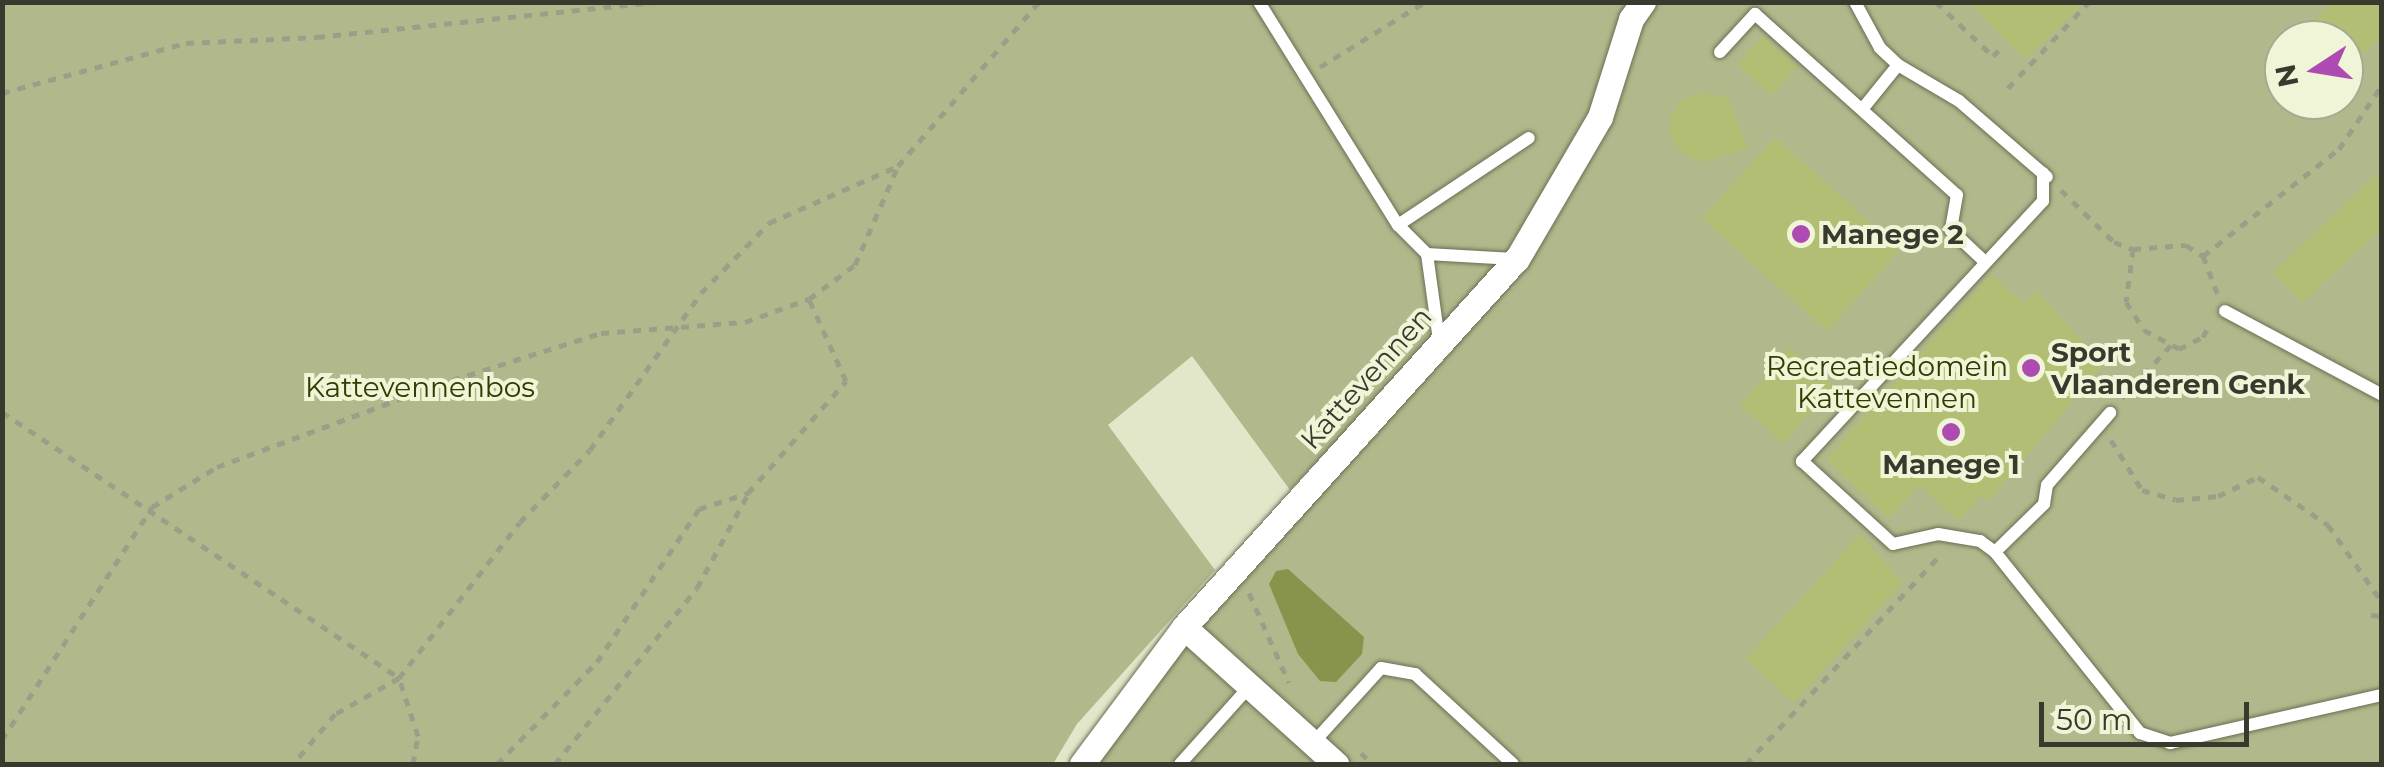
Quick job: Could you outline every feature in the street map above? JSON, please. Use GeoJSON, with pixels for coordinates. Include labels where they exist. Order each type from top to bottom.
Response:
{"type":"FeatureCollection","features":[{"type":"Feature","properties":{"kind":"street","name":"Kattevennen"},"geometry":{"type":"LineString","coordinates":[[1082,764],[1184,628],[1439,340],[1517,258],[1600,117],[1633,8]]}},
{"type":"Feature","properties":{"kind":"street"},"geometry":{"type":"LineString","coordinates":[[1184,628],[1250,686],[1320,734],[1336,764]]}},
{"type":"Feature","properties":{"kind":"lane"},"geometry":{"type":"LineString","coordinates":[[1258,2],[1398,224],[1427,254],[1439,340]]}},
{"type":"Feature","properties":{"kind":"lane"},"geometry":{"type":"LineString","coordinates":[[1855,2],[1880,48],[1898,65],[1959,101],[2046,176],[2044,201],[1802,462],[1893,544],[1938,534],[1995,552],[2140,734],[2170,743],[2382,695]]}},
{"type":"Feature","properties":{"kind":"lane"},"geometry":{"type":"LineString","coordinates":[[1720,52],[1756,14],[1864,107],[1957,195],[1951,230],[1985,262]]}},
{"type":"Feature","properties":{"kind":"lane"},"geometry":{"type":"LineString","coordinates":[[1864,107],[1898,65]]}},
{"type":"Feature","properties":{"kind":"lane"},"geometry":{"type":"LineString","coordinates":[[1398,224],[1529,138]]}},
{"type":"Feature","properties":{"kind":"lane"},"geometry":{"type":"LineString","coordinates":[[1427,254],[1517,258]]}},
{"type":"Feature","properties":{"kind":"lane"},"geometry":{"type":"LineString","coordinates":[[2225,311],[2382,395]]}},
{"type":"Feature","properties":{"kind":"lane"},"geometry":{"type":"LineString","coordinates":[[1995,552],[2044,504],[2047,485],[2106,419]]}},
{"type":"Feature","properties":{"kind":"lane"},"geometry":{"type":"LineString","coordinates":[[1320,734],[1381,668],[1415,674],[1513,764]]}},
{"type":"Feature","properties":{"kind":"lane"},"geometry":{"type":"LineString","coordinates":[[1180,764],[1250,686]]}},
{"type":"Feature","properties":{"kind":"path"},"geometry":{"type":"LineString","coordinates":[[2,93],[186,43],[317,38],[657,2]]}},
{"type":"Feature","properties":{"kind":"path"},"geometry":{"type":"LineString","coordinates":[[2,740],[152,507],[217,467],[437,384],[602,333],[745,322],[809,299],[854,265],[898,166],[1039,2]]}},
{"type":"Feature","properties":{"kind":"path"},"geometry":{"type":"LineString","coordinates":[[1305,77],[1425,2]]}},
{"type":"Feature","properties":{"kind":"path"},"geometry":{"type":"LineString","coordinates":[[1936,2],[1993,56],[1999,50]]}},
{"type":"Feature","properties":{"kind":"path"},"geometry":{"type":"LineString","coordinates":[[2008,88],[2090,2]]}},
{"type":"Feature","properties":{"kind":"path"},"geometry":{"type":"LineString","coordinates":[[2203,256],[2340,149],[2382,85]]}},
{"type":"Feature","properties":{"kind":"path"},"geometry":{"type":"LineString","coordinates":[[293,764],[335,714],[399,678],[520,522],[590,450],[674,327],[769,223],[898,166]]}},
{"type":"Feature","properties":{"kind":"path"},"geometry":{"type":"LineString","coordinates":[[2046,176],[2114,242],[2133,249],[2163,242],[2186,245],[2203,256],[2217,282],[2218,309],[2202,337],[2179,348],[2144,330],[2126,302],[2133,249]]}},
{"type":"Feature","properties":{"kind":"path"},"geometry":{"type":"LineString","coordinates":[[555,764],[696,588],[748,493],[846,382],[809,299]]}},
{"type":"Feature","properties":{"kind":"path"},"geometry":{"type":"LineString","coordinates":[[2170,345],[2106,419],[2142,490],[2176,500],[2218,496],[2258,477],[2328,525],[2382,602]]}},
{"type":"Feature","properties":{"kind":"path"},"geometry":{"type":"LineString","coordinates":[[2,412],[152,507],[399,678],[418,736],[413,764]]}},
{"type":"Feature","properties":{"kind":"path"},"geometry":{"type":"LineString","coordinates":[[497,764],[597,662],[700,509],[748,493]]}},
{"type":"Feature","properties":{"kind":"path"},"geometry":{"type":"LineString","coordinates":[[1746,764],[1957,537]]}},
{"type":"Feature","properties":{"kind":"path"},"geometry":{"type":"LineString","coordinates":[[1234,572],[1278,667],[1320,734],[1373,764]]}},
{"type":"Feature","properties":{"kind":"path"},"geometry":{"type":"LineString","coordinates":[[2371,616],[2382,616]]}},
{"type":"Feature","properties":{"kind":"green space"},"geometry":{"type":"Polygon","coordinates":[[[2,3],[2381,3],[2381,764],[1094,764],[1182,648],[1390,418],[1377,398],[1290,490],[1192,356],[1108,425],[1215,570],[1077,724],[1053,764],[3,764],[2,3]]]}},
{"type":"Feature","properties":{"kind":"shaded area"},"geometry":{"type":"Polygon","coordinates":[[[1288,569],[1364,637],[1362,654],[1336,682],[1320,681],[1298,654],[1269,584],[1276,571],[1288,569]]]}},
{"type":"Feature","properties":{"kind":"building"},"geometry":{"type":"Polygon","coordinates":[[[1968,2],[2085,2],[2025,59],[1968,2]]]}},
{"type":"Feature","properties":{"kind":"building"},"geometry":{"type":"Polygon","coordinates":[[[2333,2],[2382,2],[2382,36],[2364,54],[2364,20],[2315,20],[2333,2]]]}},
{"type":"Feature","properties":{"kind":"building"},"geometry":{"type":"Polygon","coordinates":[[[1762,36],[1797,66],[1771,95],[1737,65],[1762,36]]]}},
{"type":"Feature","properties":{"kind":"building"},"geometry":{"type":"Polygon","coordinates":[[[1698,92],[1728,97],[1748,149],[1701,162],[1684,154],[1671,139],[1670,118],[1680,102],[1698,92]]]}},
{"type":"Feature","properties":{"kind":"building","name":"Manege 2"},"geometry":{"type":"Polygon","coordinates":[[[1775,137],[1900,250],[1827,331],[1702,218],[1775,137]]]}},
{"type":"Feature","properties":{"kind":"building"},"geometry":{"type":"Polygon","coordinates":[[[2382,169],[2382,228],[2303,302],[2273,273],[2382,169]]]}},
{"type":"Feature","properties":{"kind":"building","name":"Manege 1"},"geometry":{"type":"Polygon","coordinates":[[[1991,274],[2024,304],[2036,291],[2104,364],[1988,501],[1981,495],[1958,521],[1920,485],[1889,519],[1826,459],[1991,274]]]}},
{"type":"Feature","properties":{"kind":"building"},"geometry":{"type":"Polygon","coordinates":[[[1790,348],[1834,386],[1783,443],[1740,405],[1790,348]]]}},
{"type":"Feature","properties":{"kind":"building"},"geometry":{"type":"Polygon","coordinates":[[[1860,534],[1902,583],[1794,702],[1746,659],[1860,534]]]}},
{"type":"Feature","properties":{"kind":"place","name":"Manege 2"},"geometry":{"type":"Point","coordinates":[1801,234]}},
{"type":"Feature","properties":{"kind":"place","name":"Sport Vlaanderen Genk"},"geometry":{"type":"Point","coordinates":[2031,368]}},
{"type":"Feature","properties":{"kind":"place","name":"Manege 1"},"geometry":{"type":"Point","coordinates":[1951,432]}},
{"type":"Feature","properties":{"kind":"park label","name":"Recreatiedomein Kattevennen"},"geometry":{"type":"Point","coordinates":[1887,382]}},
{"type":"Feature","properties":{"kind":"park label","name":"Kattevennenbos"},"geometry":{"type":"Point","coordinates":[420,387]}}]}
